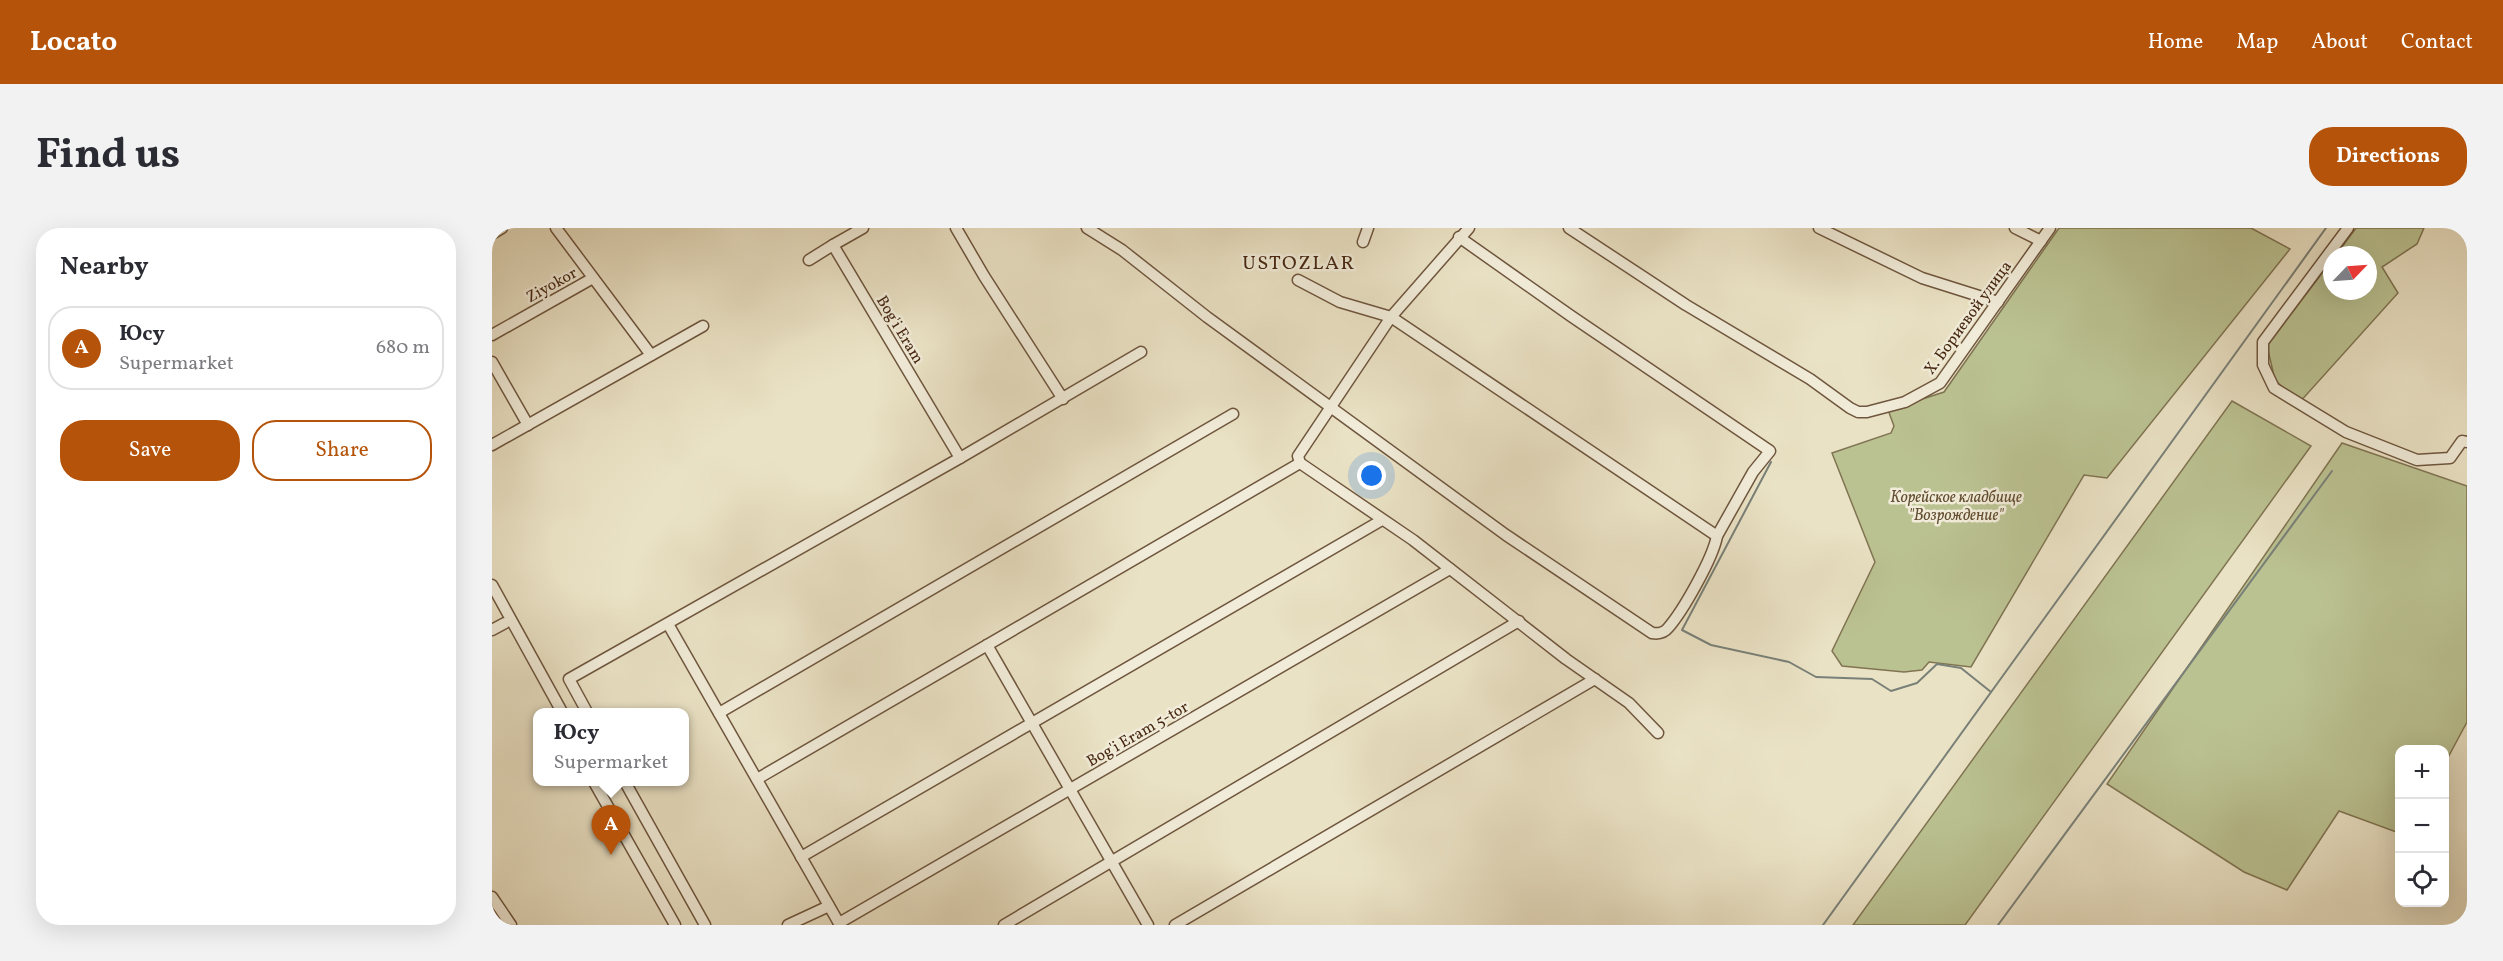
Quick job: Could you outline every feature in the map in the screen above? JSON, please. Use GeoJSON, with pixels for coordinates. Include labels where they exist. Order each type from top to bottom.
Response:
{"type":"FeatureCollection","features":[{"type":"Feature","properties":{"kind":"street"},"geometry":{"type":"LineString","coordinates":[[492,234],[502,228]]}},
{"type":"Feature","properties":{"kind":"street"},"geometry":{"type":"LineString","coordinates":[[556,228],[651,355]]}},
{"type":"Feature","properties":{"kind":"street"},"geometry":{"type":"LineString","coordinates":[[809,260],[863,228]]}},
{"type":"Feature","properties":{"kind":"street"},"geometry":{"type":"LineString","coordinates":[[956,228],[1063,399]]}},
{"type":"Feature","properties":{"kind":"street"},"geometry":{"type":"LineString","coordinates":[[1087,228],[1122,249],[1207,317],[1506,535],[1652,633],[1657,634],[1668,628],[1715,547],[1717,536],[1753,472],[1770,451],[1459,237]]}},
{"type":"Feature","properties":{"kind":"street"},"geometry":{"type":"LineString","coordinates":[[1363,242],[1368,228]]}},
{"type":"Feature","properties":{"kind":"street"},"geometry":{"type":"LineString","coordinates":[[1469,228],[1391,317],[1298,456],[1300,463],[1450,569],[1629,703],[1658,733]]}},
{"type":"Feature","properties":{"kind":"street","name":"Х. Бориевой улица"},"geometry":{"type":"LineString","coordinates":[[1569,228],[1686,304],[1810,379],[1858,412],[1883,410],[1933,389],[1945,376],[2050,228]]}},
{"type":"Feature","properties":{"kind":"street"},"geometry":{"type":"LineString","coordinates":[[1819,228],[1922,278],[1998,302]]}},
{"type":"Feature","properties":{"kind":"street"},"geometry":{"type":"LineString","coordinates":[[2015,228],[2041,241]]}},
{"type":"Feature","properties":{"kind":"street"},"geometry":{"type":"LineString","coordinates":[[2348,228],[2263,342],[2263,365],[2274,388],[2346,432],[2417,460],[2451,459],[2462,441],[2467,442]]}},
{"type":"Feature","properties":{"kind":"street","name":"Bog'i Eram"},"geometry":{"type":"LineString","coordinates":[[833,245],[960,458]]}},
{"type":"Feature","properties":{"kind":"street","name":"Ziyokor"},"geometry":{"type":"LineString","coordinates":[[492,335],[593,278]]}},
{"type":"Feature","properties":{"kind":"street"},"geometry":{"type":"LineString","coordinates":[[1298,280],[1340,302],[1391,317],[1717,536]]}},
{"type":"Feature","properties":{"kind":"street"},"geometry":{"type":"LineString","coordinates":[[492,445],[703,326]]}},
{"type":"Feature","properties":{"kind":"street"},"geometry":{"type":"LineString","coordinates":[[547,692],[1142,352]]}},
{"type":"Feature","properties":{"kind":"street"},"geometry":{"type":"LineString","coordinates":[[492,362],[528,425]]}},
{"type":"Feature","properties":{"kind":"street"},"geometry":{"type":"LineString","coordinates":[[719,713],[1233,414]]}},
{"type":"Feature","properties":{"kind":"street"},"geometry":{"type":"LineString","coordinates":[[757,779],[1300,463]]}},
{"type":"Feature","properties":{"kind":"street"},"geometry":{"type":"LineString","coordinates":[[801,857],[1382,520]]}},
{"type":"Feature","properties":{"kind":"street","name":"Bog'i Eram 5-tor"},"geometry":{"type":"LineString","coordinates":[[840,924],[1450,569]]}},
{"type":"Feature","properties":{"kind":"street"},"geometry":{"type":"LineString","coordinates":[[492,585],[553,708]]}},
{"type":"Feature","properties":{"kind":"street"},"geometry":{"type":"LineString","coordinates":[[492,600],[559,708]]}},
{"type":"Feature","properties":{"kind":"street"},"geometry":{"type":"LineString","coordinates":[[1004,925],[1519,621]]}},
{"type":"Feature","properties":{"kind":"street"},"geometry":{"type":"LineString","coordinates":[[492,630],[505,623]]}},
{"type":"Feature","properties":{"kind":"street"},"geometry":{"type":"LineString","coordinates":[[668,624],[840,924]]}},
{"type":"Feature","properties":{"kind":"street"},"geometry":{"type":"LineString","coordinates":[[987,645],[1148,925]]}},
{"type":"Feature","properties":{"kind":"street"},"geometry":{"type":"LineString","coordinates":[[569,679],[585,708]]}},
{"type":"Feature","properties":{"kind":"street"},"geometry":{"type":"LineString","coordinates":[[1175,925],[1595,679]]}},
{"type":"Feature","properties":{"kind":"street"},"geometry":{"type":"LineString","coordinates":[[596,786],[675,925]]}},
{"type":"Feature","properties":{"kind":"street"},"geometry":{"type":"LineString","coordinates":[[603,786],[681,925]]}},
{"type":"Feature","properties":{"kind":"street"},"geometry":{"type":"LineString","coordinates":[[627,786],[705,925]]}},
{"type":"Feature","properties":{"kind":"street"},"geometry":{"type":"LineString","coordinates":[[492,897],[511,925]]}},
{"type":"Feature","properties":{"kind":"street"},"geometry":{"type":"LineString","coordinates":[[791,924],[829,906]]}},
{"type":"Feature","properties":{"kind":"green space","name":"Корейское кладбище \"Возрождение\""},"geometry":{"type":"Polygon","coordinates":[[[2059,228],[2251,228],[2290,249],[2107,478],[2084,475],[1971,667],[1929,662],[1922,670],[1904,672],[1842,666],[1832,651],[1875,562],[1832,453],[1891,433],[1894,426],[1888,410],[1944,392],[2059,228]]]}},
{"type":"Feature","properties":{"kind":"green space"},"geometry":{"type":"Polygon","coordinates":[[[2356,228],[2424,228],[2417,244],[2382,267],[2398,293],[2299,403],[2275,380],[2267,346],[2323,272],[2323,300],[2377,300],[2377,246],[2343,246],[2356,228]]]}},
{"type":"Feature","properties":{"kind":"green space"},"geometry":{"type":"Polygon","coordinates":[[[2232,401],[2311,446],[1965,925],[1853,925],[2232,401]]]}},
{"type":"Feature","properties":{"kind":"green space"},"geometry":{"type":"Polygon","coordinates":[[[2342,443],[2467,486],[2467,722],[2449,756],[2449,745],[2395,745],[2395,832],[2339,811],[2287,890],[2244,872],[2107,784],[2342,443]]]}},
{"type":"Feature","properties":{"kind":"waterway"},"geometry":{"type":"LineString","coordinates":[[1823,925],[2326,228]]}},
{"type":"Feature","properties":{"kind":"waterway"},"geometry":{"type":"LineString","coordinates":[[1771,462],[1682,630],[1711,645],[1789,662],[1816,677],[1872,679],[1891,691],[1917,683],[1937,664],[1961,668],[1991,692]]}},
{"type":"Feature","properties":{"kind":"waterway"},"geometry":{"type":"LineString","coordinates":[[1998,925],[2332,471]]}},
{"type":"Feature","properties":{"kind":"place","name":"Юсу"},"geometry":{"type":"Point","coordinates":[611,855]}},
{"type":"Feature","properties":{"kind":"district","name":"USTOZLAR"},"geometry":{"type":"Point","coordinates":[1299,262]}}]}
